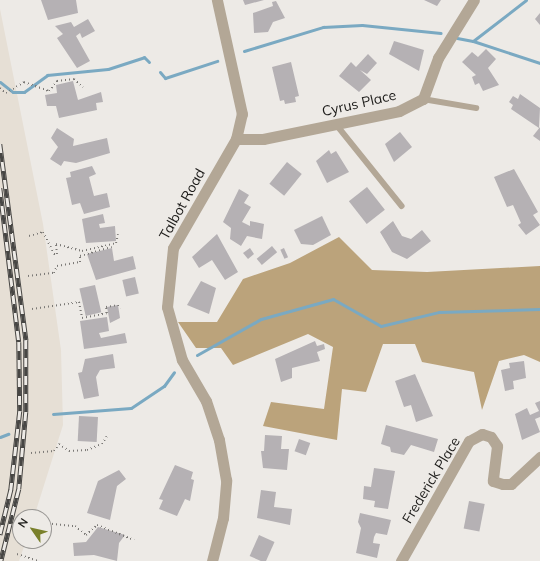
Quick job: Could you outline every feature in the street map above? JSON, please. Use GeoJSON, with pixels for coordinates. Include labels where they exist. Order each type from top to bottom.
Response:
{"type":"FeatureCollection","features":[{"type":"Feature","properties":{"kind":"street","name":"Talbot Road"},"geometry":{"type":"LineString","coordinates":[[212,561],[223,518],[226,480],[219,440],[206,401],[182,360],[172,332],[166,307],[168,273],[180,232],[236,139],[242,114],[217,0]]}},
{"type":"Feature","properties":{"kind":"street"},"geometry":{"type":"LineString","coordinates":[[423,99],[438,58],[474,0]]}},
{"type":"Feature","properties":{"kind":"street","name":"Cyrus Place"},"geometry":{"type":"LineString","coordinates":[[236,139],[263,140],[399,111],[423,99]]}},
{"type":"Feature","properties":{"kind":"street","name":"Frederick Place"},"geometry":{"type":"LineString","coordinates":[[401,561],[469,441],[482,434],[491,437],[496,446],[493,481],[503,484],[511,484],[540,456]]}},
{"type":"Feature","properties":{"kind":"lane"},"geometry":{"type":"LineString","coordinates":[[423,99],[476,108]]}},
{"type":"Feature","properties":{"kind":"lane"},"geometry":{"type":"LineString","coordinates":[[336,124],[402,206]]}},
{"type":"Feature","properties":{"kind":"path"},"geometry":{"type":"LineString","coordinates":[[0,88],[5,93],[18,84],[40,87],[49,91],[57,82],[74,79],[83,87]]}},
{"type":"Feature","properties":{"kind":"path"},"geometry":{"type":"LineString","coordinates":[[29,236],[43,232],[54,254],[57,254],[56,244],[82,251],[116,243],[118,234]]}},
{"type":"Feature","properties":{"kind":"path"},"geometry":{"type":"LineString","coordinates":[[28,276],[54,273],[57,266],[80,262],[80,256],[112,248]]}},
{"type":"Feature","properties":{"kind":"path"},"geometry":{"type":"LineString","coordinates":[[32,309],[79,302],[82,318],[107,313],[106,307],[118,305],[120,309]]}},
{"type":"Feature","properties":{"kind":"path"},"geometry":{"type":"LineString","coordinates":[[31,453],[54,451],[59,444],[69,451],[87,450],[102,444],[108,436]]}},
{"type":"Feature","properties":{"kind":"path"},"geometry":{"type":"LineString","coordinates":[[52,524],[75,526],[86,534],[97,525],[134,540]]}},
{"type":"Feature","properties":{"kind":"path"},"geometry":{"type":"LineString","coordinates":[[17,554],[39,561]]}},
{"type":"Feature","properties":{"kind":"shaded area"},"geometry":{"type":"Polygon","coordinates":[[[0,9],[43,224],[61,350],[63,425],[37,509],[12,509],[12,549],[23,549],[19,561],[0,561],[0,9]]]}},
{"type":"Feature","properties":{"kind":"shaded area"},"geometry":{"type":"Polygon","coordinates":[[[339,237],[372,270],[427,272],[540,266],[540,362],[524,355],[499,361],[482,410],[474,372],[422,362],[415,344],[383,344],[366,392],[342,389],[337,440],[263,426],[271,402],[324,409],[333,347],[308,334],[233,365],[221,348],[196,348],[178,322],[217,322],[243,279],[290,263],[339,237]]]}},
{"type":"Feature","properties":{"kind":"building"},"geometry":{"type":"Polygon","coordinates":[[[41,0],[76,0],[78,13],[48,20],[41,0]]]}},
{"type":"Feature","properties":{"kind":"building"},"geometry":{"type":"Polygon","coordinates":[[[243,0],[264,0],[245,5],[243,0]]]}},
{"type":"Feature","properties":{"kind":"building"},"geometry":{"type":"Polygon","coordinates":[[[424,0],[441,0],[437,6],[424,0]]]}},
{"type":"Feature","properties":{"kind":"building"},"geometry":{"type":"Polygon","coordinates":[[[276,1],[285,18],[273,22],[268,32],[254,33],[253,13],[273,6],[272,2],[276,1]]]}},
{"type":"Feature","properties":{"kind":"building"},"geometry":{"type":"Polygon","coordinates":[[[540,13],[540,25],[535,19],[540,13]]]}},
{"type":"Feature","properties":{"kind":"building"},"geometry":{"type":"Polygon","coordinates":[[[88,19],[95,31],[82,38],[80,33],[76,36],[90,61],[77,68],[57,38],[63,34],[55,26],[71,22],[74,27],[88,19]]]}},
{"type":"Feature","properties":{"kind":"building"},"geometry":{"type":"Polygon","coordinates":[[[394,41],[424,50],[419,71],[389,54],[394,41]]]}},
{"type":"Feature","properties":{"kind":"building"},"geometry":{"type":"Polygon","coordinates":[[[486,49],[496,59],[488,68],[499,85],[483,91],[479,83],[475,85],[472,77],[476,75],[462,62],[472,52],[478,57],[486,49]]]}},
{"type":"Feature","properties":{"kind":"building"},"geometry":{"type":"Polygon","coordinates":[[[368,54],[377,63],[367,74],[360,70],[371,80],[359,92],[339,76],[351,62],[356,67],[368,54]]]}},
{"type":"Feature","properties":{"kind":"building"},"geometry":{"type":"Polygon","coordinates":[[[291,62],[299,96],[295,97],[296,102],[285,104],[284,100],[280,101],[272,67],[291,62]]]}},
{"type":"Feature","properties":{"kind":"building"},"geometry":{"type":"Polygon","coordinates":[[[73,81],[78,100],[101,92],[103,102],[96,103],[97,110],[59,118],[56,106],[47,106],[45,95],[57,93],[56,85],[73,81]]]}},
{"type":"Feature","properties":{"kind":"building"},"geometry":{"type":"Polygon","coordinates":[[[520,94],[540,108],[539,128],[511,109],[513,105],[509,102],[513,96],[518,99],[520,94]]]}},
{"type":"Feature","properties":{"kind":"building"},"geometry":{"type":"Polygon","coordinates":[[[540,127],[540,141],[533,136],[540,127]]]}},
{"type":"Feature","properties":{"kind":"building"},"geometry":{"type":"Polygon","coordinates":[[[57,128],[74,139],[73,146],[107,138],[110,153],[76,163],[64,161],[61,166],[50,159],[58,147],[51,138],[57,128]]]}},
{"type":"Feature","properties":{"kind":"building"},"geometry":{"type":"Polygon","coordinates":[[[400,132],[412,147],[394,162],[385,144],[400,132]]]}},
{"type":"Feature","properties":{"kind":"building"},"geometry":{"type":"Polygon","coordinates":[[[329,150],[331,154],[336,151],[349,172],[327,183],[316,161],[329,150]]]}},
{"type":"Feature","properties":{"kind":"building"},"geometry":{"type":"Polygon","coordinates":[[[287,162],[302,174],[284,196],[269,184],[287,162]]]}},
{"type":"Feature","properties":{"kind":"building"},"geometry":{"type":"Polygon","coordinates":[[[92,166],[96,174],[89,177],[94,196],[107,193],[110,207],[84,214],[80,203],[72,205],[66,178],[71,177],[70,172],[92,166]]]}},
{"type":"Feature","properties":{"kind":"building"},"geometry":{"type":"Polygon","coordinates":[[[514,169],[538,212],[533,215],[540,225],[526,235],[518,225],[521,223],[513,205],[507,207],[494,177],[514,169]]]}},
{"type":"Feature","properties":{"kind":"building"},"geometry":{"type":"Polygon","coordinates":[[[367,187],[385,210],[367,224],[349,201],[367,187]]]}},
{"type":"Feature","properties":{"kind":"building"},"geometry":{"type":"Polygon","coordinates":[[[239,189],[249,195],[244,203],[251,207],[242,222],[250,226],[250,221],[264,224],[262,239],[247,236],[241,246],[230,239],[231,228],[223,222],[239,189]]]}},
{"type":"Feature","properties":{"kind":"building"},"geometry":{"type":"Polygon","coordinates":[[[103,214],[105,223],[99,224],[100,228],[115,226],[116,241],[86,243],[82,219],[103,214]]]}},
{"type":"Feature","properties":{"kind":"building"},"geometry":{"type":"Polygon","coordinates":[[[322,216],[331,235],[313,245],[301,244],[294,230],[322,216]]]}},
{"type":"Feature","properties":{"kind":"building"},"geometry":{"type":"Polygon","coordinates":[[[393,221],[402,236],[411,239],[422,230],[431,241],[407,259],[392,252],[380,232],[393,221]]]}},
{"type":"Feature","properties":{"kind":"building"},"geometry":{"type":"Polygon","coordinates":[[[217,234],[238,272],[225,280],[212,260],[199,268],[192,257],[217,234]]]}},
{"type":"Feature","properties":{"kind":"building"},"geometry":{"type":"Polygon","coordinates":[[[272,246],[277,252],[262,265],[257,259],[272,246]]]}},
{"type":"Feature","properties":{"kind":"building"},"geometry":{"type":"Polygon","coordinates":[[[112,248],[114,261],[133,256],[136,269],[96,280],[87,254],[112,248]]]}},
{"type":"Feature","properties":{"kind":"building"},"geometry":{"type":"Polygon","coordinates":[[[250,248],[254,254],[248,259],[243,253],[250,248]]]}},
{"type":"Feature","properties":{"kind":"building"},"geometry":{"type":"Polygon","coordinates":[[[284,248],[288,257],[284,259],[280,250],[284,248]]]}},
{"type":"Feature","properties":{"kind":"building"},"geometry":{"type":"Polygon","coordinates":[[[135,277],[139,294],[126,296],[122,280],[135,277]]]}},
{"type":"Feature","properties":{"kind":"building"},"geometry":{"type":"Polygon","coordinates":[[[201,281],[216,288],[209,314],[187,305],[201,281]]]}},
{"type":"Feature","properties":{"kind":"building"},"geometry":{"type":"Polygon","coordinates":[[[95,285],[101,312],[86,316],[79,289],[95,285]]]}},
{"type":"Feature","properties":{"kind":"building"},"geometry":{"type":"Polygon","coordinates":[[[118,305],[120,318],[110,323],[107,307],[118,305]]]}},
{"type":"Feature","properties":{"kind":"building"},"geometry":{"type":"Polygon","coordinates":[[[107,317],[109,331],[99,333],[101,338],[125,333],[127,343],[84,349],[80,321],[107,317]]]}},
{"type":"Feature","properties":{"kind":"building"},"geometry":{"type":"Polygon","coordinates":[[[315,341],[317,346],[324,344],[325,349],[317,352],[320,361],[292,368],[292,378],[281,382],[275,359],[315,341]]]}},
{"type":"Feature","properties":{"kind":"building"},"geometry":{"type":"Polygon","coordinates":[[[113,354],[115,368],[100,370],[96,377],[99,396],[84,399],[78,373],[82,372],[85,359],[113,354]]]}},
{"type":"Feature","properties":{"kind":"building"},"geometry":{"type":"Polygon","coordinates":[[[524,361],[526,378],[513,381],[514,389],[505,391],[501,370],[510,368],[509,363],[524,361]]]}},
{"type":"Feature","properties":{"kind":"building"},"geometry":{"type":"Polygon","coordinates":[[[415,374],[433,416],[416,422],[411,405],[404,407],[395,381],[415,374]]]}},
{"type":"Feature","properties":{"kind":"building"},"geometry":{"type":"Polygon","coordinates":[[[540,401],[540,417],[535,419],[540,432],[522,440],[515,414],[527,408],[530,415],[539,411],[535,403],[540,401]]]}},
{"type":"Feature","properties":{"kind":"building"},"geometry":{"type":"Polygon","coordinates":[[[79,416],[98,417],[97,442],[78,441],[79,416]]]}},
{"type":"Feature","properties":{"kind":"building"},"geometry":{"type":"Polygon","coordinates":[[[386,425],[438,439],[434,452],[411,445],[404,455],[391,452],[390,447],[381,444],[386,425]]]}},
{"type":"Feature","properties":{"kind":"building"},"geometry":{"type":"Polygon","coordinates":[[[265,435],[282,436],[281,449],[289,449],[287,470],[263,468],[261,451],[264,451],[265,435]]]}},
{"type":"Feature","properties":{"kind":"building"},"geometry":{"type":"Polygon","coordinates":[[[299,439],[310,443],[306,455],[295,451],[299,439]]]}},
{"type":"Feature","properties":{"kind":"building"},"geometry":{"type":"Polygon","coordinates":[[[175,465],[193,472],[191,479],[194,480],[190,501],[185,499],[177,516],[159,509],[163,500],[159,499],[175,465]]]}},
{"type":"Feature","properties":{"kind":"building"},"geometry":{"type":"Polygon","coordinates":[[[374,468],[395,471],[388,509],[374,507],[375,501],[363,499],[364,486],[371,487],[374,468]]]}},
{"type":"Feature","properties":{"kind":"building"},"geometry":{"type":"Polygon","coordinates":[[[119,470],[126,479],[117,486],[110,520],[87,513],[98,481],[119,470]]]}},
{"type":"Feature","properties":{"kind":"building"},"geometry":{"type":"Polygon","coordinates":[[[261,490],[276,492],[274,507],[292,509],[290,525],[257,518],[261,490]]]}},
{"type":"Feature","properties":{"kind":"building"},"geometry":{"type":"Polygon","coordinates":[[[469,501],[485,504],[479,532],[464,528],[469,501]]]}},
{"type":"Feature","properties":{"kind":"building"},"geometry":{"type":"Polygon","coordinates":[[[360,513],[391,520],[387,535],[376,533],[374,537],[373,543],[380,544],[377,558],[356,553],[361,528],[358,522],[360,513]]]}},
{"type":"Feature","properties":{"kind":"building"},"geometry":{"type":"Polygon","coordinates":[[[98,527],[125,535],[119,543],[117,561],[94,555],[74,556],[73,543],[86,542],[98,527]]]}},
{"type":"Feature","properties":{"kind":"building"},"geometry":{"type":"Polygon","coordinates":[[[259,535],[275,542],[266,561],[261,561],[250,556],[259,535]]]}},
{"type":"Feature","properties":{"kind":"waterway"},"geometry":{"type":"LineString","coordinates":[[457,38],[473,41],[526,0]]}},
{"type":"Feature","properties":{"kind":"waterway"},"geometry":{"type":"LineString","coordinates":[[244,51],[323,27],[362,25],[441,33]]}},
{"type":"Feature","properties":{"kind":"waterway"},"geometry":{"type":"LineString","coordinates":[[473,41],[540,63]]}},
{"type":"Feature","properties":{"kind":"waterway"},"geometry":{"type":"LineString","coordinates":[[0,82],[13,92],[24,92],[47,75],[108,69],[144,57],[149,62]]}},
{"type":"Feature","properties":{"kind":"waterway"},"geometry":{"type":"LineString","coordinates":[[160,72],[165,78],[217,61]]}},
{"type":"Feature","properties":{"kind":"waterway"},"geometry":{"type":"LineString","coordinates":[[197,355],[261,319],[333,299],[381,326],[439,312],[540,309]]}},
{"type":"Feature","properties":{"kind":"waterway"},"geometry":{"type":"LineString","coordinates":[[53,414],[131,408],[164,386],[174,372]]}},
{"type":"Feature","properties":{"kind":"waterway"},"geometry":{"type":"LineString","coordinates":[[0,437],[8,434]]}},
{"type":"Feature","properties":{"kind":"railway"},"geometry":{"type":"LineString","coordinates":[[0,144],[26,340],[26,412],[19,489],[1,561]]}},
{"type":"Feature","properties":{"kind":"railway"},"geometry":{"type":"LineString","coordinates":[[0,188],[19,342],[20,411],[11,490],[0,535]]}}]}
